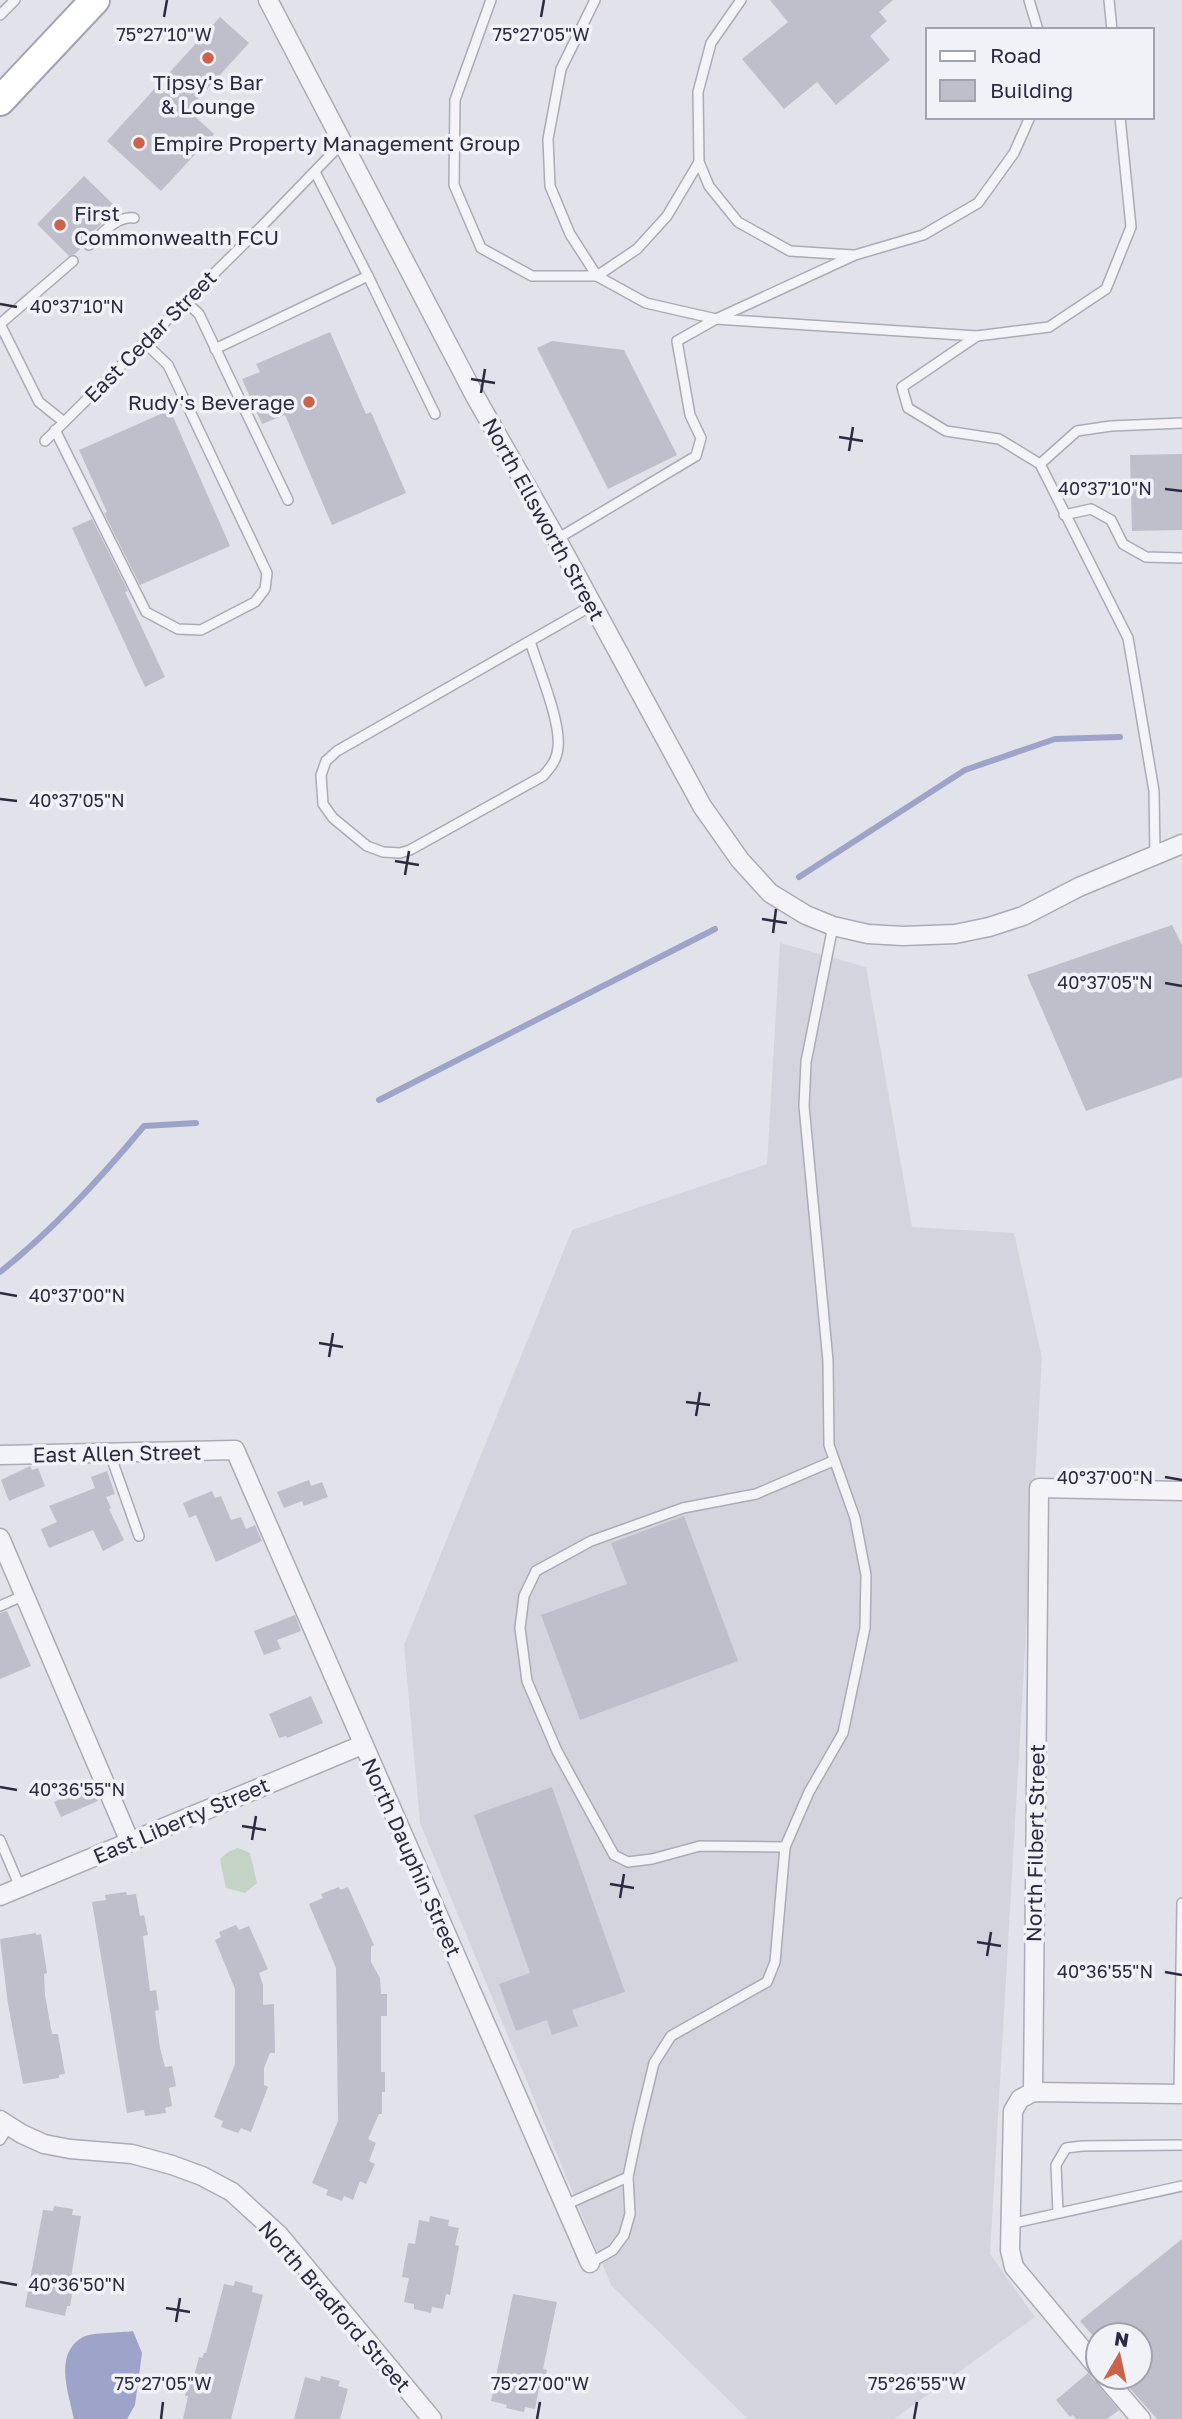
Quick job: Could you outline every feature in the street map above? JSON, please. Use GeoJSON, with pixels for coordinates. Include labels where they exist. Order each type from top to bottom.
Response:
{"type":"FeatureCollection","features":[{"type":"Feature","properties":{"kind":"main road"},"geometry":{"type":"LineString","coordinates":[[0,101],[95,0]]}},
{"type":"Feature","properties":{"kind":"street","name":"North Ellsworth Street"},"geometry":{"type":"LineString","coordinates":[[268,0],[475,396],[557,539],[702,806],[731,848],[769,893],[806,915],[833,926],[868,934],[955,934],[1023,916],[1079,887],[1182,844]]}},
{"type":"Feature","properties":{"kind":"street","name":"East Allen Street"},"geometry":{"type":"LineString","coordinates":[[0,1455],[235,1450]]}},
{"type":"Feature","properties":{"kind":"street","name":"North Dauphin Street"},"geometry":{"type":"LineString","coordinates":[[235,1450],[590,2263]]}},
{"type":"Feature","properties":{"kind":"street","name":"North Filbert Street"},"geometry":{"type":"LineString","coordinates":[[1033,2092],[1039,1488],[1182,1491]]}},
{"type":"Feature","properties":{"kind":"street"},"geometry":{"type":"LineString","coordinates":[[0,1538],[130,1842]]}},
{"type":"Feature","properties":{"kind":"street","name":"East Liberty Street"},"geometry":{"type":"LineString","coordinates":[[0,1896],[362,1745]]}},
{"type":"Feature","properties":{"kind":"street"},"geometry":{"type":"LineString","coordinates":[[1084,2351],[1017,2272],[1010,2250],[1013,2111],[1020,2099],[1033,2092],[1180,2094]]}},
{"type":"Feature","properties":{"kind":"street","name":"North Bradford Street"},"geometry":{"type":"LineString","coordinates":[[3,2128],[44,2144],[132,2154],[172,2165],[202,2176],[232,2192],[279,2235],[432,2419]]}},
{"type":"Feature","properties":{"kind":"street"},"geometry":{"type":"LineString","coordinates":[[1117,2391],[1140,2419]]}},
{"type":"Feature","properties":{"kind":"lane"},"geometry":{"type":"LineString","coordinates":[[0,15],[15,0]]}},
{"type":"Feature","properties":{"kind":"lane"},"geometry":{"type":"LineString","coordinates":[[491,0],[455,100],[454,186],[481,248],[532,276],[597,276],[637,249],[667,216],[699,162]]}},
{"type":"Feature","properties":{"kind":"lane"},"geometry":{"type":"LineString","coordinates":[[595,0],[561,69],[548,139],[550,186],[570,234],[597,276],[646,303],[716,319],[977,336],[1049,327],[1106,289],[1131,227],[1120,119]]}},
{"type":"Feature","properties":{"kind":"lane"},"geometry":{"type":"LineString","coordinates":[[740,0],[711,43],[698,92],[699,162],[709,186],[737,222],[790,251],[855,255]]}},
{"type":"Feature","properties":{"kind":"lane"},"geometry":{"type":"LineString","coordinates":[[1030,0],[1037,28]]}},
{"type":"Feature","properties":{"kind":"lane"},"geometry":{"type":"LineString","coordinates":[[1109,0],[1112,28]]}},
{"type":"Feature","properties":{"kind":"lane"},"geometry":{"type":"LineString","coordinates":[[557,539],[696,456],[701,438],[690,415],[677,341],[716,319],[855,255],[923,235],[978,203],[1014,153],[1029,119]]}},
{"type":"Feature","properties":{"kind":"lane","name":"East Cedar Street"},"geometry":{"type":"LineString","coordinates":[[45,441],[344,142]]}},
{"type":"Feature","properties":{"kind":"lane"},"geometry":{"type":"LineString","coordinates":[[315,172],[435,414]]}},
{"type":"Feature","properties":{"kind":"lane"},"geometry":{"type":"LineString","coordinates":[[89,245],[117,222],[134,218]]}},
{"type":"Feature","properties":{"kind":"lane"},"geometry":{"type":"LineString","coordinates":[[64,422],[39,402],[0,324],[73,261]]}},
{"type":"Feature","properties":{"kind":"lane"},"geometry":{"type":"LineString","coordinates":[[215,349],[368,276]]}},
{"type":"Feature","properties":{"kind":"lane"},"geometry":{"type":"LineString","coordinates":[[185,300],[199,314],[288,500]]}},
{"type":"Feature","properties":{"kind":"lane"},"geometry":{"type":"LineString","coordinates":[[977,336],[902,387],[908,408],[946,430],[999,439],[1040,464],[1128,638],[1154,791],[1155,855]]}},
{"type":"Feature","properties":{"kind":"lane"},"geometry":{"type":"LineString","coordinates":[[55,430],[146,611],[178,629],[201,630],[255,602],[265,589],[267,573],[168,365],[144,342]]}},
{"type":"Feature","properties":{"kind":"lane"},"geometry":{"type":"LineString","coordinates":[[1040,464],[1077,431],[1111,426],[1182,423]]}},
{"type":"Feature","properties":{"kind":"lane"},"geometry":{"type":"LineString","coordinates":[[1064,515],[1091,509],[1111,520],[1123,544],[1134,551],[1146,557],[1182,558]]}},
{"type":"Feature","properties":{"kind":"lane"},"geometry":{"type":"LineString","coordinates":[[530,641],[558,729],[558,748],[554,764],[543,776],[400,853],[383,852],[368,846],[333,818],[323,804],[321,775],[326,761],[337,751],[593,605]]}},
{"type":"Feature","properties":{"kind":"lane"},"geometry":{"type":"LineString","coordinates":[[590,2263],[613,2250],[624,2235],[630,2214],[628,2177],[654,2063],[671,2036],[767,1982],[775,1962],[785,1847],[809,1792],[843,1733],[866,1628],[866,1575],[855,1518],[829,1445],[828,1361],[804,1106],[806,1062],[833,926]]}},
{"type":"Feature","properties":{"kind":"lane"},"geometry":{"type":"LineString","coordinates":[[110,1454],[139,1536]]}},
{"type":"Feature","properties":{"kind":"lane"},"geometry":{"type":"LineString","coordinates":[[785,1847],[700,1846],[652,1859],[628,1862],[614,1855],[557,1751],[527,1681],[520,1628],[524,1596],[536,1571],[591,1541],[683,1508],[756,1494],[833,1461]]}},
{"type":"Feature","properties":{"kind":"lane"},"geometry":{"type":"LineString","coordinates":[[0,1606],[24,1595]]}},
{"type":"Feature","properties":{"kind":"lane"},"geometry":{"type":"LineString","coordinates":[[0,1840],[20,1887]]}},
{"type":"Feature","properties":{"kind":"lane"},"geometry":{"type":"LineString","coordinates":[[1180,2094],[1182,1903]]}},
{"type":"Feature","properties":{"kind":"lane"},"geometry":{"type":"LineString","coordinates":[[1058,2213],[1056,2165],[1066,2148],[1182,2146]]}},
{"type":"Feature","properties":{"kind":"lane"},"geometry":{"type":"LineString","coordinates":[[565,2205],[628,2177]]}},
{"type":"Feature","properties":{"kind":"lane"},"geometry":{"type":"LineString","coordinates":[[1010,2224],[1182,2186]]}},
{"type":"Feature","properties":{"kind":"shaded area"},"geometry":{"type":"Polygon","coordinates":[[[780,943],[866,967],[912,1227],[1014,1233],[1042,1358],[990,2254],[1035,2317],[894,2419],[748,2419],[611,2285],[420,1823],[404,1645],[572,1230],[767,1164],[780,943]]]}},
{"type":"Feature","properties":{"kind":"green space"},"geometry":{"type":"Polygon","coordinates":[[[238,1848],[250,1853],[257,1883],[245,1893],[226,1888],[220,1859],[238,1848]]]}},
{"type":"Feature","properties":{"kind":"water"},"geometry":{"type":"Polygon","coordinates":[[[133,2331],[142,2353],[135,2405],[127,2419],[74,2419],[65,2375],[68,2353],[74,2344],[87,2335],[133,2331]]]}},
{"type":"Feature","properties":{"kind":"building"},"geometry":{"type":"Polygon","coordinates":[[[770,0],[893,0],[879,12],[887,21],[870,36],[890,60],[836,105],[817,82],[784,109],[742,59],[788,22],[770,0]]]}},
{"type":"Feature","properties":{"kind":"building"},"geometry":{"type":"Polygon","coordinates":[[[220,17],[249,43],[188,110],[214,134],[161,191],[107,141],[220,17]]]}},
{"type":"Feature","properties":{"kind":"building"},"geometry":{"type":"Polygon","coordinates":[[[84,176],[118,209],[84,240],[82,247],[75,254],[69,256],[37,224],[84,176]]]}},
{"type":"Feature","properties":{"kind":"building"},"geometry":{"type":"Polygon","coordinates":[[[330,332],[366,414],[371,412],[406,493],[332,525],[285,415],[262,424],[242,379],[260,372],[256,364],[330,332]]]}},
{"type":"Feature","properties":{"kind":"building"},"geometry":{"type":"Polygon","coordinates":[[[552,341],[624,350],[677,455],[608,489],[537,348],[552,341]]]}},
{"type":"Feature","properties":{"kind":"building"},"geometry":{"type":"Polygon","coordinates":[[[170,410],[230,546],[140,585],[104,513],[107,512],[79,450],[170,410]]]}},
{"type":"Feature","properties":{"kind":"building"},"geometry":{"type":"Polygon","coordinates":[[[1182,454],[1182,530],[1132,531],[1130,455],[1182,454]]]}},
{"type":"Feature","properties":{"kind":"building"},"geometry":{"type":"Polygon","coordinates":[[[92,519],[128,591],[125,592],[165,677],[145,687],[72,528],[92,519]]]}},
{"type":"Feature","properties":{"kind":"building"},"geometry":{"type":"Polygon","coordinates":[[[1172,925],[1182,945],[1182,1077],[1086,1111],[1027,975],[1172,925]]]}},
{"type":"Feature","properties":{"kind":"building"},"geometry":{"type":"Polygon","coordinates":[[[30,1466],[32,1470],[38,1468],[45,1486],[9,1501],[1,1480],[30,1466]]]}},
{"type":"Feature","properties":{"kind":"building"},"geometry":{"type":"Polygon","coordinates":[[[107,1471],[115,1494],[106,1497],[124,1540],[103,1551],[93,1530],[49,1548],[41,1529],[57,1522],[49,1506],[95,1488],[91,1477],[107,1471]]]}},
{"type":"Feature","properties":{"kind":"building"},"geometry":{"type":"Polygon","coordinates":[[[309,1480],[311,1486],[322,1482],[328,1497],[304,1506],[302,1501],[284,1508],[277,1492],[309,1480]]]}},
{"type":"Feature","properties":{"kind":"building"},"geometry":{"type":"Polygon","coordinates":[[[212,1491],[215,1498],[221,1496],[231,1520],[241,1517],[246,1529],[255,1525],[262,1541],[216,1562],[196,1515],[189,1518],[183,1503],[212,1491]]]}},
{"type":"Feature","properties":{"kind":"building"},"geometry":{"type":"Polygon","coordinates":[[[684,1516],[738,1661],[580,1720],[541,1615],[627,1584],[611,1543],[684,1516]]]}},
{"type":"Feature","properties":{"kind":"building"},"geometry":{"type":"Polygon","coordinates":[[[7,1611],[31,1666],[0,1679],[0,1613],[7,1611]]]}},
{"type":"Feature","properties":{"kind":"building"},"geometry":{"type":"Polygon","coordinates":[[[295,1615],[301,1631],[277,1640],[281,1649],[264,1655],[254,1631],[295,1615]]]}},
{"type":"Feature","properties":{"kind":"building"},"geometry":{"type":"Polygon","coordinates":[[[311,1696],[323,1723],[287,1738],[279,1738],[269,1714],[311,1696]]]}},
{"type":"Feature","properties":{"kind":"building"},"geometry":{"type":"Polygon","coordinates":[[[92,1785],[98,1801],[61,1817],[54,1802],[92,1785]]]}},
{"type":"Feature","properties":{"kind":"building"},"geometry":{"type":"Polygon","coordinates":[[[552,1787],[625,1992],[572,2010],[578,2026],[552,2035],[547,2020],[516,2031],[499,1984],[530,1973],[474,1815],[552,1787]]]}},
{"type":"Feature","properties":{"kind":"building"},"geometry":{"type":"Polygon","coordinates":[[[339,1887],[340,1890],[348,1887],[374,1945],[371,1947],[371,1962],[380,1978],[381,1994],[387,1994],[387,2016],[381,2016],[381,2072],[385,2072],[385,2092],[382,2092],[382,2114],[379,2114],[368,2139],[376,2143],[369,2161],[375,2164],[366,2184],[360,2181],[353,2200],[344,2196],[342,2201],[326,2195],[328,2190],[312,2183],[338,2121],[336,1968],[309,1904],[323,1898],[321,1894],[339,1887]]]}},
{"type":"Feature","properties":{"kind":"building"},"geometry":{"type":"Polygon","coordinates":[[[126,1892],[127,1895],[136,1894],[140,1916],[144,1915],[148,1935],[143,1936],[150,1991],[156,1990],[159,2010],[155,2011],[160,2048],[165,2067],[172,2066],[176,2086],[169,2088],[172,2106],[165,2108],[166,2113],[145,2116],[144,2110],[127,2113],[92,1902],[106,1900],[105,1895],[126,1892]]]}},
{"type":"Feature","properties":{"kind":"building"},"geometry":{"type":"Polygon","coordinates":[[[236,1925],[239,1930],[249,1926],[268,1969],[259,1973],[263,1985],[263,2005],[274,2004],[275,2053],[270,2053],[264,2068],[264,2085],[268,2087],[251,2132],[241,2128],[238,2133],[221,2127],[223,2121],[214,2117],[235,2064],[235,1989],[215,1940],[221,1937],[219,1932],[236,1925]]]}},
{"type":"Feature","properties":{"kind":"building"},"geometry":{"type":"Polygon","coordinates":[[[41,1934],[47,1973],[44,1974],[45,1995],[52,2034],[58,2034],[65,2074],[59,2075],[59,2078],[23,2084],[8,2004],[0,1939],[41,1934]]]}},
{"type":"Feature","properties":{"kind":"building"},"geometry":{"type":"Polygon","coordinates":[[[54,2206],[73,2209],[72,2215],[81,2216],[70,2284],[74,2284],[70,2306],[67,2306],[65,2316],[25,2307],[43,2210],[53,2211],[54,2206]]]}},
{"type":"Feature","properties":{"kind":"building"},"geometry":{"type":"Polygon","coordinates":[[[430,2216],[449,2220],[448,2226],[459,2228],[455,2245],[459,2246],[450,2295],[446,2294],[443,2309],[432,2307],[431,2313],[414,2309],[414,2304],[404,2302],[409,2278],[402,2277],[408,2243],[415,2244],[419,2220],[429,2222],[430,2216]]]}},
{"type":"Feature","properties":{"kind":"building"},"geometry":{"type":"Polygon","coordinates":[[[1182,2239],[1182,2419],[1157,2419],[1132,2391],[1154,2391],[1154,2321],[1084,2321],[1084,2326],[1080,2321],[1182,2239]]]}},
{"type":"Feature","properties":{"kind":"building"},"geometry":{"type":"Polygon","coordinates":[[[235,2281],[253,2286],[252,2292],[263,2295],[231,2419],[183,2419],[190,2375],[194,2376],[199,2357],[202,2358],[206,2353],[224,2284],[234,2286],[235,2281]]]}},
{"type":"Feature","properties":{"kind":"building"},"geometry":{"type":"Polygon","coordinates":[[[513,2294],[557,2302],[543,2369],[547,2370],[543,2389],[539,2388],[535,2409],[525,2407],[524,2412],[491,2401],[513,2294]]]}},
{"type":"Feature","properties":{"kind":"building"},"geometry":{"type":"Polygon","coordinates":[[[321,2376],[340,2381],[338,2386],[348,2389],[340,2419],[294,2419],[305,2377],[320,2381],[321,2376]]]}},
{"type":"Feature","properties":{"kind":"building"},"geometry":{"type":"Polygon","coordinates":[[[1084,2376],[1084,2391],[1103,2391],[1119,2410],[1107,2419],[1076,2419],[1073,2415],[1070,2417],[1056,2400],[1084,2376]]]}},
{"type":"Feature","properties":{"kind":"waterway"},"geometry":{"type":"LineString","coordinates":[[799,877],[965,770],[1055,739],[1120,737]]}},
{"type":"Feature","properties":{"kind":"waterway"},"geometry":{"type":"LineString","coordinates":[[379,1100],[715,929]]}},
{"type":"Feature","properties":{"kind":"waterway"},"geometry":{"type":"LineString","coordinates":[[0,1272],[76,1203],[144,1126],[196,1123]]}},
{"type":"Feature","properties":{"kind":"place","name":"Tipsy's Bar & Lounge"},"geometry":{"type":"Point","coordinates":[208,58]}},
{"type":"Feature","properties":{"kind":"place","name":"Empire Property Management Group"},"geometry":{"type":"Point","coordinates":[139,143]}},
{"type":"Feature","properties":{"kind":"place","name":"First Commonwealth FCU"},"geometry":{"type":"Point","coordinates":[60,225]}},
{"type":"Feature","properties":{"kind":"place","name":"Rudy's Beverage"},"geometry":{"type":"Point","coordinates":[309,402]}}]}
